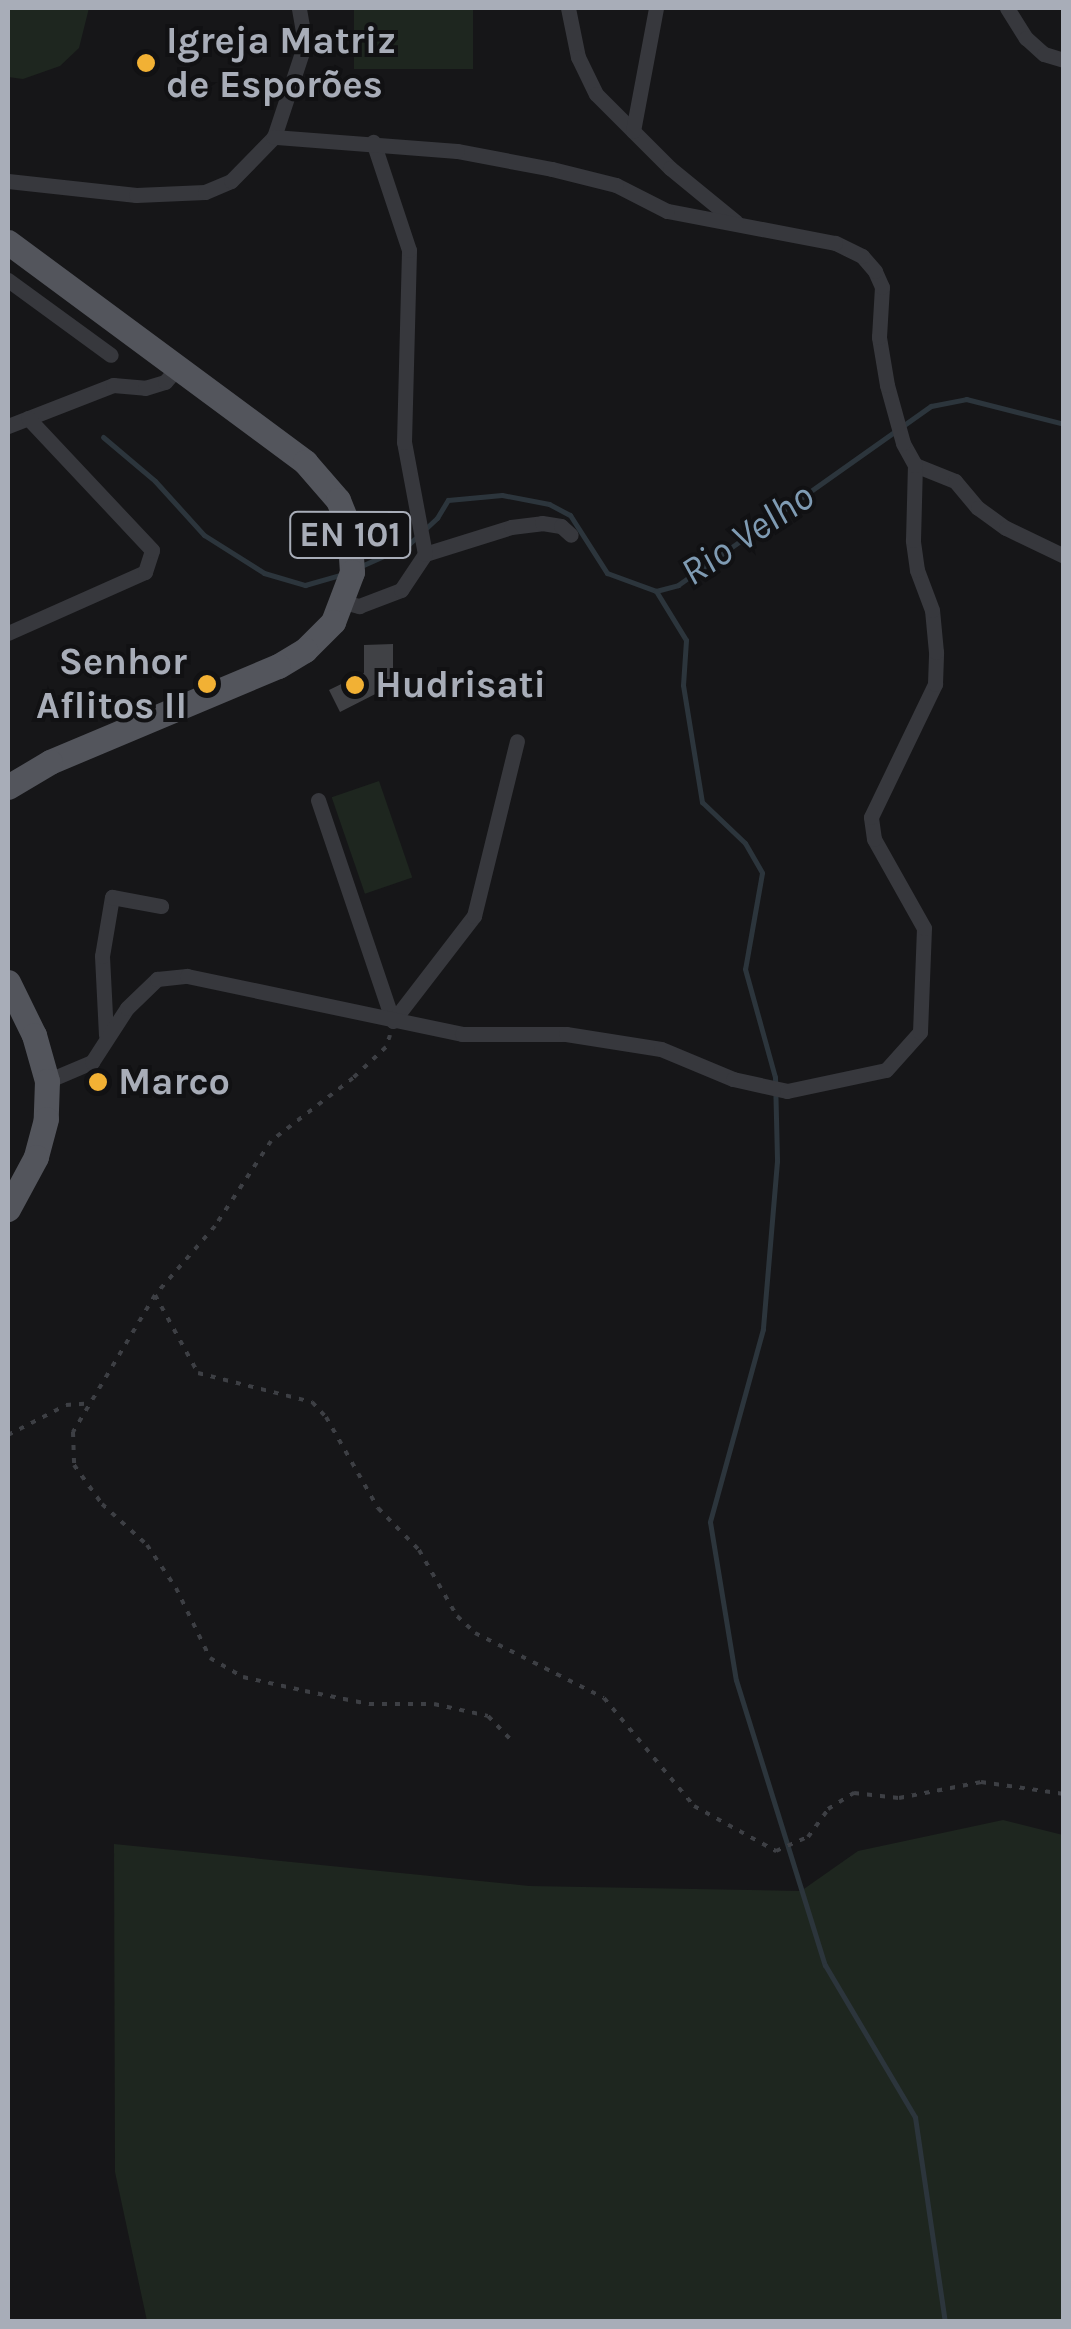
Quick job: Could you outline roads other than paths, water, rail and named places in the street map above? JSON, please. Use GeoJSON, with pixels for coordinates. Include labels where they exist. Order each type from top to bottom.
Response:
{"type":"FeatureCollection","features":[{"type":"Feature","properties":{"kind":"main road","name":"EN 101"},"geometry":{"type":"LineString","coordinates":[[8,242],[305,462],[338,500],[352,545],[352,572],[344,602],[320,638],[278,666],[50,762],[8,787]]}},
{"type":"Feature","properties":{"kind":"main road"},"geometry":{"type":"LineString","coordinates":[[8,982],[34,1035],[47,1081],[46,1119],[36,1157],[8,1209]]}},
{"type":"Feature","properties":{"kind":"street"},"geometry":{"type":"LineString","coordinates":[[8,182],[136,196],[205,192],[231,180],[274,137],[305,43],[299,8]]}},
{"type":"Feature","properties":{"kind":"street"},"geometry":{"type":"LineString","coordinates":[[568,8],[578,57],[596,94],[739,225]]}},
{"type":"Feature","properties":{"kind":"street"},"geometry":{"type":"LineString","coordinates":[[632,131],[656,8]]}},
{"type":"Feature","properties":{"kind":"street"},"geometry":{"type":"LineString","coordinates":[[1007,8],[1026,38],[1044,54],[1064,60]]}},
{"type":"Feature","properties":{"kind":"street"},"geometry":{"type":"LineString","coordinates":[[47,1081],[92,1062],[106,1035],[157,979],[187,976],[462,1034],[566,1034],[661,1049],[733,1079],[787,1090],[886,1070],[920,1032],[924,928],[874,839],[871,817],[934,684],[932,610],[913,540],[915,465],[902,443],[887,384],[879,337],[882,287],[875,271],[862,256],[835,243],[667,211],[616,185],[552,169],[372,142],[274,137]]}},
{"type":"Feature","properties":{"kind":"street"},"geometry":{"type":"LineString","coordinates":[[372,142],[409,250],[404,442],[425,554]]}},
{"type":"Feature","properties":{"kind":"street"},"geometry":{"type":"LineString","coordinates":[[8,280],[112,355]]}},
{"type":"Feature","properties":{"kind":"street"},"geometry":{"type":"LineString","coordinates":[[113,385],[112,355],[130,332]]}},
{"type":"Feature","properties":{"kind":"street"},"geometry":{"type":"LineString","coordinates":[[8,426],[113,385],[145,388],[166,382],[178,368]]}},
{"type":"Feature","properties":{"kind":"street"},"geometry":{"type":"LineString","coordinates":[[8,632],[145,572],[152,550],[28,418]]}},
{"type":"Feature","properties":{"kind":"street"},"geometry":{"type":"LineString","coordinates":[[915,465],[955,481],[978,508],[1006,528],[1064,556]]}},
{"type":"Feature","properties":{"kind":"street"},"geometry":{"type":"LineString","coordinates":[[344,602],[358,606],[400,590],[425,554],[511,527],[542,523],[562,526],[571,535]]}},
{"type":"Feature","properties":{"kind":"street"},"geometry":{"type":"LineString","coordinates":[[393,1021],[474,916],[518,741]]}},
{"type":"Feature","properties":{"kind":"street"},"geometry":{"type":"LineString","coordinates":[[318,800],[393,1021]]}},
{"type":"Feature","properties":{"kind":"street"},"geometry":{"type":"LineString","coordinates":[[106,1035],[102,956],[112,897],[161,906]]}},
{"type":"Feature","properties":{"kind":"waterway","name":"Rio Velho"},"geometry":{"type":"LineString","coordinates":[[359,567],[408,545],[437,518],[448,500],[502,495],[549,504],[570,515],[607,573],[656,591],[678,585],[931,406],[966,399],[1064,424]]}},
{"type":"Feature","properties":{"kind":"waterway","name":"Rio Velho"},"geometry":{"type":"LineString","coordinates":[[103,437],[155,481],[204,535],[264,573],[305,585],[339,575]]}},
{"type":"Feature","properties":{"kind":"waterway"},"geometry":{"type":"LineString","coordinates":[[656,591],[686,640],[683,685],[702,802],[745,843],[762,873],[745,969],[775,1077],[777,1161],[763,1329],[710,1522],[736,1680],[825,1965],[915,2117],[945,2322]]}},
{"type":"Feature","properties":{"kind":"place","name":"Igreja Matriz de Esporões"},"geometry":{"type":"Point","coordinates":[146,63]}},
{"type":"Feature","properties":{"kind":"place","name":"Senhor Aflitos II"},"geometry":{"type":"Point","coordinates":[207,684]}},
{"type":"Feature","properties":{"kind":"place","name":"Hudrisati"},"geometry":{"type":"Point","coordinates":[355,685]}},
{"type":"Feature","properties":{"kind":"place","name":"Marco"},"geometry":{"type":"Point","coordinates":[98,1082]}}]}
